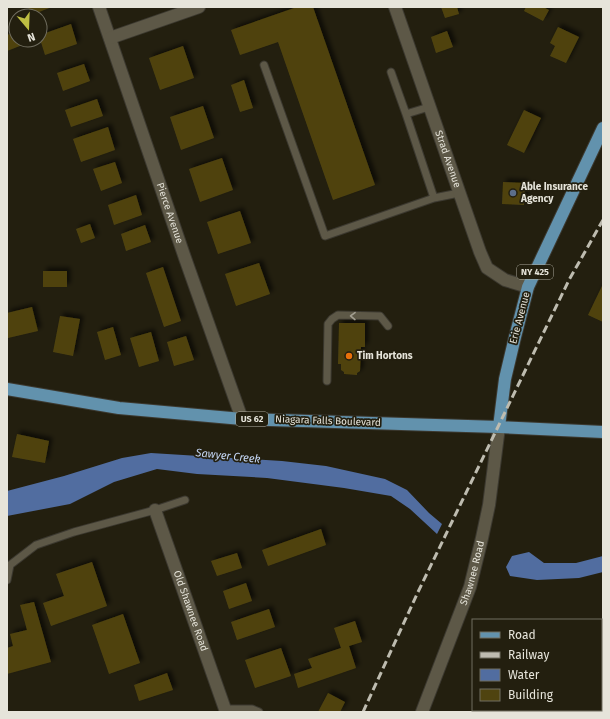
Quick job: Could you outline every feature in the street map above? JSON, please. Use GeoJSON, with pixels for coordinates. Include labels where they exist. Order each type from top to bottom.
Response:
{"type":"FeatureCollection","features":[{"type":"Feature","properties":{"kind":"main road","name":"Erie Avenue"},"geometry":{"type":"LineString","coordinates":[[499,427],[505,380],[528,287],[603,128]]}},
{"type":"Feature","properties":{"kind":"main road","name":"Niagara Falls Boulevard"},"geometry":{"type":"LineString","coordinates":[[7,389],[119,408],[242,419],[499,427],[603,432]]}},
{"type":"Feature","properties":{"kind":"street","name":"Pierce Avenue"},"geometry":{"type":"LineString","coordinates":[[99,7],[242,419]]}},
{"type":"Feature","properties":{"kind":"street"},"geometry":{"type":"LineString","coordinates":[[110,38],[199,7]]}},
{"type":"Feature","properties":{"kind":"street","name":"Strad Avenue"},"geometry":{"type":"LineString","coordinates":[[395,7],[459,193],[487,268],[505,280],[528,287]]}},
{"type":"Feature","properties":{"kind":"street","name":"Shawnee Road"},"geometry":{"type":"LineString","coordinates":[[422,712],[470,587],[489,505],[499,427]]}},
{"type":"Feature","properties":{"kind":"street","name":"Old Shawnee Road"},"geometry":{"type":"LineString","coordinates":[[155,510],[225,711]]}},
{"type":"Feature","properties":{"kind":"lane"},"geometry":{"type":"LineString","coordinates":[[264,64],[325,236],[434,198],[459,193]]}},
{"type":"Feature","properties":{"kind":"lane"},"geometry":{"type":"LineString","coordinates":[[391,72],[434,198]]}},
{"type":"Feature","properties":{"kind":"lane"},"geometry":{"type":"LineString","coordinates":[[406,114],[430,107]]}},
{"type":"Feature","properties":{"kind":"lane"},"geometry":{"type":"LineString","coordinates":[[327,381],[328,324],[332,319],[338,315],[380,316],[388,326]]}},
{"type":"Feature","properties":{"kind":"lane"},"geometry":{"type":"LineString","coordinates":[[7,580],[10,565],[36,545],[74,532],[155,510],[185,500]]}},
{"type":"Feature","properties":{"kind":"lane"},"geometry":{"type":"LineString","coordinates":[[225,711],[252,709],[260,712]]}},
{"type":"Feature","properties":{"kind":"water"},"geometry":{"type":"Polygon","coordinates":[[[151,453],[282,461],[326,466],[385,479],[407,490],[442,524],[437,534],[410,509],[391,496],[267,478],[197,474],[157,469],[114,482],[70,504],[7,516],[7,491],[64,476],[122,458],[151,453]]]}},
{"type":"Feature","properties":{"kind":"water"},"geometry":{"type":"Polygon","coordinates":[[[529,552],[544,563],[576,563],[603,556],[603,572],[579,578],[537,580],[510,576],[506,567],[512,556],[529,552]]]}},
{"type":"Feature","properties":{"kind":"building"},"geometry":{"type":"Polygon","coordinates":[[[28,7],[52,7],[48,9],[28,7]]]}},
{"type":"Feature","properties":{"kind":"building"},"geometry":{"type":"Polygon","coordinates":[[[297,7],[313,7],[375,185],[333,200],[278,42],[240,55],[231,30],[297,7]]]}},
{"type":"Feature","properties":{"kind":"building"},"geometry":{"type":"Polygon","coordinates":[[[441,7],[457,7],[459,14],[445,18],[441,7]]]}},
{"type":"Feature","properties":{"kind":"building"},"geometry":{"type":"Polygon","coordinates":[[[526,7],[543,7],[549,10],[543,21],[524,11],[526,7]]]}},
{"type":"Feature","properties":{"kind":"building"},"geometry":{"type":"Polygon","coordinates":[[[71,24],[77,44],[45,55],[43,48],[48,48],[48,32],[71,24]]]}},
{"type":"Feature","properties":{"kind":"building"},"geometry":{"type":"Polygon","coordinates":[[[558,27],[579,37],[566,63],[550,56],[555,46],[550,43],[558,27]]]}},
{"type":"Feature","properties":{"kind":"building"},"geometry":{"type":"Polygon","coordinates":[[[447,31],[453,47],[436,53],[431,37],[447,31]]]}},
{"type":"Feature","properties":{"kind":"building"},"geometry":{"type":"Polygon","coordinates":[[[7,35],[8,48],[15,48],[7,51],[7,35]]]}},
{"type":"Feature","properties":{"kind":"building"},"geometry":{"type":"Polygon","coordinates":[[[183,46],[194,78],[160,90],[149,58],[183,46]]]}},
{"type":"Feature","properties":{"kind":"building"},"geometry":{"type":"Polygon","coordinates":[[[84,64],[90,81],[63,91],[57,73],[84,64]]]}},
{"type":"Feature","properties":{"kind":"building"},"geometry":{"type":"Polygon","coordinates":[[[244,80],[253,108],[240,112],[231,85],[244,80]]]}},
{"type":"Feature","properties":{"kind":"building"},"geometry":{"type":"Polygon","coordinates":[[[97,99],[103,116],[71,127],[65,110],[97,99]]]}},
{"type":"Feature","properties":{"kind":"building"},"geometry":{"type":"Polygon","coordinates":[[[203,106],[214,138],[181,150],[170,117],[203,106]]]}},
{"type":"Feature","properties":{"kind":"building"},"geometry":{"type":"Polygon","coordinates":[[[524,110],[541,118],[524,153],[507,145],[524,110]]]}},
{"type":"Feature","properties":{"kind":"building"},"geometry":{"type":"Polygon","coordinates":[[[108,127],[115,150],[81,162],[73,139],[108,127]]]}},
{"type":"Feature","properties":{"kind":"building"},"geometry":{"type":"Polygon","coordinates":[[[222,158],[233,190],[200,202],[189,169],[222,158]]]}},
{"type":"Feature","properties":{"kind":"building"},"geometry":{"type":"Polygon","coordinates":[[[115,162],[122,183],[101,191],[93,169],[115,162]]]}},
{"type":"Feature","properties":{"kind":"building","name":"Able Insurance Agency"},"geometry":{"type":"Polygon","coordinates":[[[503,182],[525,183],[524,205],[502,204],[503,182]]]}},
{"type":"Feature","properties":{"kind":"building"},"geometry":{"type":"Polygon","coordinates":[[[136,195],[142,215],[114,225],[108,205],[136,195]]]}},
{"type":"Feature","properties":{"kind":"building"},"geometry":{"type":"Polygon","coordinates":[[[240,211],[251,243],[218,254],[207,222],[240,211]]]}},
{"type":"Feature","properties":{"kind":"building"},"geometry":{"type":"Polygon","coordinates":[[[90,224],[95,238],[81,243],[76,229],[90,224]]]}},
{"type":"Feature","properties":{"kind":"building"},"geometry":{"type":"Polygon","coordinates":[[[145,225],[151,242],[126,251],[121,234],[145,225]]]}},
{"type":"Feature","properties":{"kind":"building"},"geometry":{"type":"Polygon","coordinates":[[[259,263],[270,294],[236,306],[225,274],[259,263]]]}},
{"type":"Feature","properties":{"kind":"building"},"geometry":{"type":"Polygon","coordinates":[[[163,267],[181,321],[164,327],[146,273],[163,267]]]}},
{"type":"Feature","properties":{"kind":"building"},"geometry":{"type":"Polygon","coordinates":[[[43,271],[67,271],[67,287],[43,287],[43,271]]]}},
{"type":"Feature","properties":{"kind":"building"},"geometry":{"type":"Polygon","coordinates":[[[603,284],[603,322],[588,315],[603,284]]]}},
{"type":"Feature","properties":{"kind":"building"},"geometry":{"type":"Polygon","coordinates":[[[32,307],[38,331],[8,338],[7,313],[32,307]]]}},
{"type":"Feature","properties":{"kind":"building"},"geometry":{"type":"Polygon","coordinates":[[[60,316],[80,319],[73,356],[53,352],[60,316]]]}},
{"type":"Feature","properties":{"kind":"building","name":"Tim Hortons"},"geometry":{"type":"Polygon","coordinates":[[[339,323],[365,323],[365,347],[361,347],[360,371],[357,375],[344,374],[341,370],[341,364],[338,364],[339,323]]]}},
{"type":"Feature","properties":{"kind":"building"},"geometry":{"type":"Polygon","coordinates":[[[113,327],[121,355],[105,360],[97,332],[113,327]]]}},
{"type":"Feature","properties":{"kind":"building"},"geometry":{"type":"Polygon","coordinates":[[[151,332],[159,361],[139,367],[130,338],[151,332]]]}},
{"type":"Feature","properties":{"kind":"building"},"geometry":{"type":"Polygon","coordinates":[[[186,336],[194,360],[174,366],[167,342],[186,336]]]}},
{"type":"Feature","properties":{"kind":"building"},"geometry":{"type":"Polygon","coordinates":[[[17,434],[49,441],[45,463],[12,457],[17,434]]]}},
{"type":"Feature","properties":{"kind":"building"},"geometry":{"type":"Polygon","coordinates":[[[321,529],[326,545],[268,566],[262,550],[321,529]]]}},
{"type":"Feature","properties":{"kind":"building"},"geometry":{"type":"Polygon","coordinates":[[[237,553],[242,568],[217,576],[211,561],[237,553]]]}},
{"type":"Feature","properties":{"kind":"building"},"geometry":{"type":"Polygon","coordinates":[[[92,562],[107,606],[51,626],[43,603],[64,596],[56,574],[92,562]]]}},
{"type":"Feature","properties":{"kind":"building"},"geometry":{"type":"Polygon","coordinates":[[[246,583],[252,601],[229,609],[223,591],[246,583]]]}},
{"type":"Feature","properties":{"kind":"building"},"geometry":{"type":"Polygon","coordinates":[[[34,602],[51,662],[7,674],[7,648],[13,646],[10,634],[27,630],[20,605],[34,602]]]}},
{"type":"Feature","properties":{"kind":"building"},"geometry":{"type":"Polygon","coordinates":[[[269,609],[275,627],[237,640],[231,622],[269,609]]]}},
{"type":"Feature","properties":{"kind":"building"},"geometry":{"type":"Polygon","coordinates":[[[123,614],[140,663],[109,674],[92,625],[123,614]]]}},
{"type":"Feature","properties":{"kind":"building"},"geometry":{"type":"Polygon","coordinates":[[[355,621],[362,642],[349,646],[356,668],[298,688],[294,674],[312,668],[308,659],[341,648],[334,628],[355,621]]]}},
{"type":"Feature","properties":{"kind":"building"},"geometry":{"type":"Polygon","coordinates":[[[281,648],[291,676],[255,688],[245,660],[281,648]]]}},
{"type":"Feature","properties":{"kind":"building"},"geometry":{"type":"Polygon","coordinates":[[[167,673],[173,690],[139,701],[134,685],[167,673]]]}},
{"type":"Feature","properties":{"kind":"building"},"geometry":{"type":"Polygon","coordinates":[[[602,687],[603,690],[603,712],[524,712],[602,711],[602,687]]]}},
{"type":"Feature","properties":{"kind":"building"},"geometry":{"type":"Polygon","coordinates":[[[328,693],[345,702],[340,712],[318,712],[328,693]]]}},
{"type":"Feature","properties":{"kind":"railway"},"geometry":{"type":"LineString","coordinates":[[363,712],[418,592],[569,280],[603,220]]}},
{"type":"Feature","properties":{"kind":"place","name":"Able Insurance Agency"},"geometry":{"type":"Point","coordinates":[513,193]}},
{"type":"Feature","properties":{"kind":"place","name":"Tim Hortons"},"geometry":{"type":"Point","coordinates":[349,356]}},
{"type":"Feature","properties":{"kind":"water label","name":"Sawyer Creek"},"geometry":{"type":"Point","coordinates":[228,456]}}]}
